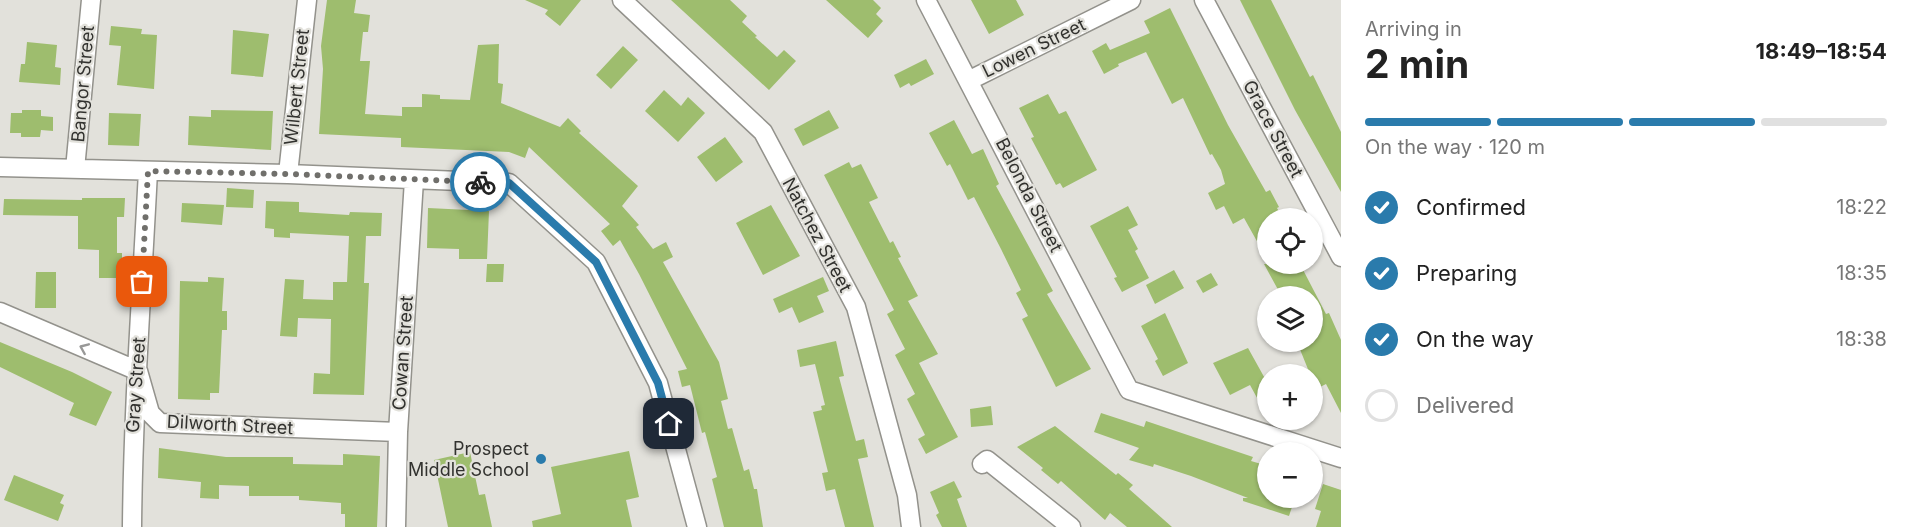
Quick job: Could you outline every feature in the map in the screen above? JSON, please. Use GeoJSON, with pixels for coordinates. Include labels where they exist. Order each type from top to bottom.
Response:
{"type":"FeatureCollection","features":[{"type":"Feature","properties":{"kind":"street","name":"Bangor Street"},"geometry":{"type":"LineString","coordinates":[[75,169],[91,0]]}},
{"type":"Feature","properties":{"kind":"street","name":"Wilbert Street"},"geometry":{"type":"LineString","coordinates":[[288,174],[306,0]]}},
{"type":"Feature","properties":{"kind":"street","name":"Natchez Street"},"geometry":{"type":"LineString","coordinates":[[622,0],[763,132],[856,307],[907,495],[911,527]]}},
{"type":"Feature","properties":{"kind":"street","name":"Belonda Street"},"geometry":{"type":"LineString","coordinates":[[927,0],[1129,390],[1341,458]]}},
{"type":"Feature","properties":{"kind":"street","name":"Lowen Street"},"geometry":{"type":"LineString","coordinates":[[970,80],[1131,0]]}},
{"type":"Feature","properties":{"kind":"street","name":"Grace Street"},"geometry":{"type":"LineString","coordinates":[[1204,0],[1341,257]]}},
{"type":"Feature","properties":{"kind":"street"},"geometry":{"type":"LineString","coordinates":[[0,167],[288,174],[509,183],[596,262],[658,383],[698,527]]}},
{"type":"Feature","properties":{"kind":"street","name":"Gray Street"},"geometry":{"type":"LineString","coordinates":[[132,527],[132,425],[138,371],[148,171]]}},
{"type":"Feature","properties":{"kind":"street","name":"Cowan Street"},"geometry":{"type":"LineString","coordinates":[[396,527],[398,432],[414,180]]}},
{"type":"Feature","properties":{"kind":"street"},"geometry":{"type":"LineString","coordinates":[[0,312],[138,371]]}},
{"type":"Feature","properties":{"kind":"street","name":"Dilworth Street"},"geometry":{"type":"LineString","coordinates":[[138,371],[150,413],[160,423],[398,432]]}},
{"type":"Feature","properties":{"kind":"street"},"geometry":{"type":"LineString","coordinates":[[985,462],[1071,527]]}},
{"type":"Feature","properties":{"kind":"building"},"geometry":{"type":"Polygon","coordinates":[[[327,0],[356,0],[354,13],[370,15],[368,32],[363,32],[360,61],[370,61],[365,114],[402,116],[402,107],[422,107],[422,94],[440,95],[440,99],[470,100],[478,45],[499,44],[498,83],[503,84],[501,103],[560,127],[568,118],[581,131],[579,133],[638,186],[622,206],[639,225],[636,227],[653,249],[666,242],[673,257],[663,262],[719,362],[728,399],[721,401],[728,429],[732,428],[744,471],[749,469],[754,489],[757,489],[763,527],[724,527],[712,479],[717,477],[705,432],[702,433],[690,385],[682,387],[678,371],[687,369],[639,274],[620,240],[613,246],[601,231],[610,224],[529,147],[525,158],[509,152],[401,147],[401,138],[319,134],[323,69],[321,46],[327,0]]]}},
{"type":"Feature","properties":{"kind":"building"},"geometry":{"type":"Polygon","coordinates":[[[525,0],[581,0],[560,26],[545,14],[548,10],[525,0]]]}},
{"type":"Feature","properties":{"kind":"building"},"geometry":{"type":"Polygon","coordinates":[[[671,0],[730,0],[747,16],[742,22],[757,36],[755,37],[777,57],[784,50],[796,61],[769,90],[671,0]]]}},
{"type":"Feature","properties":{"kind":"building"},"geometry":{"type":"Polygon","coordinates":[[[826,0],[873,0],[881,8],[876,14],[883,21],[868,38],[826,0]]]}},
{"type":"Feature","properties":{"kind":"building"},"geometry":{"type":"Polygon","coordinates":[[[971,0],[1016,0],[1024,15],[989,34],[971,0]]]}},
{"type":"Feature","properties":{"kind":"building"},"geometry":{"type":"Polygon","coordinates":[[[1240,0],[1271,0],[1310,77],[1313,75],[1341,132],[1341,192],[1295,110],[1240,0]]]}},
{"type":"Feature","properties":{"kind":"building"},"geometry":{"type":"Polygon","coordinates":[[[1170,8],[1228,125],[1266,192],[1270,190],[1279,207],[1257,208],[1257,241],[1244,218],[1233,224],[1224,206],[1216,210],[1208,193],[1225,184],[1221,170],[1212,154],[1210,155],[1183,98],[1172,104],[1146,52],[1118,64],[1119,66],[1104,74],[1092,51],[1106,43],[1110,50],[1150,33],[1144,21],[1170,8]]]}},
{"type":"Feature","properties":{"kind":"building"},"geometry":{"type":"Polygon","coordinates":[[[111,26],[142,29],[141,34],[157,35],[154,89],[117,85],[121,46],[109,45],[111,26]]]}},
{"type":"Feature","properties":{"kind":"building"},"geometry":{"type":"Polygon","coordinates":[[[233,30],[269,34],[263,77],[231,74],[233,30]]]}},
{"type":"Feature","properties":{"kind":"building"},"geometry":{"type":"Polygon","coordinates":[[[27,42],[57,45],[55,67],[61,68],[60,85],[19,82],[21,64],[25,64],[27,42]]]}},
{"type":"Feature","properties":{"kind":"building"},"geometry":{"type":"Polygon","coordinates":[[[623,46],[638,60],[611,89],[596,75],[623,46]]]}},
{"type":"Feature","properties":{"kind":"building"},"geometry":{"type":"Polygon","coordinates":[[[926,59],[934,74],[911,86],[909,83],[900,88],[894,75],[926,59]]]}},
{"type":"Feature","properties":{"kind":"building"},"geometry":{"type":"Polygon","coordinates":[[[664,90],[681,106],[688,97],[705,113],[678,142],[645,111],[664,90]]]}},
{"type":"Feature","properties":{"kind":"building"},"geometry":{"type":"Polygon","coordinates":[[[1048,94],[1059,114],[1066,111],[1097,170],[1063,188],[1060,183],[1056,185],[1031,138],[1034,137],[1019,108],[1048,94]]]}},
{"type":"Feature","properties":{"kind":"building"},"geometry":{"type":"Polygon","coordinates":[[[22,110],[41,110],[41,116],[53,117],[53,131],[41,130],[40,137],[21,137],[21,133],[10,133],[11,113],[22,113],[22,110]]]}},
{"type":"Feature","properties":{"kind":"building"},"geometry":{"type":"Polygon","coordinates":[[[211,110],[273,111],[271,150],[188,145],[189,116],[211,117],[211,110]]]}},
{"type":"Feature","properties":{"kind":"building"},"geometry":{"type":"Polygon","coordinates":[[[829,110],[839,128],[803,146],[794,129],[829,110]]]}},
{"type":"Feature","properties":{"kind":"building"},"geometry":{"type":"Polygon","coordinates":[[[109,113],[141,114],[139,146],[108,145],[109,113]]]}},
{"type":"Feature","properties":{"kind":"building"},"geometry":{"type":"Polygon","coordinates":[[[954,120],[972,154],[983,149],[999,184],[996,186],[1053,291],[1047,294],[1091,369],[1056,387],[1022,319],[1028,316],[1016,293],[1021,290],[1001,249],[974,197],[968,200],[950,164],[947,166],[929,133],[954,120]]]}},
{"type":"Feature","properties":{"kind":"building"},"geometry":{"type":"Polygon","coordinates":[[[725,137],[743,162],[716,182],[697,157],[725,137]]]}},
{"type":"Feature","properties":{"kind":"building"},"geometry":{"type":"Polygon","coordinates":[[[849,162],[852,168],[861,164],[878,198],[869,202],[890,243],[893,241],[901,257],[898,258],[918,296],[908,301],[938,354],[919,363],[958,437],[926,454],[918,439],[925,435],[907,399],[915,394],[895,355],[905,349],[887,314],[894,310],[824,175],[849,162]]]}},
{"type":"Feature","properties":{"kind":"building"},"geometry":{"type":"Polygon","coordinates":[[[227,188],[254,190],[253,208],[226,207],[227,188]]]}},
{"type":"Feature","properties":{"kind":"building"},"geometry":{"type":"Polygon","coordinates":[[[82,198],[125,198],[124,217],[117,217],[117,253],[122,253],[122,278],[99,278],[99,250],[78,249],[78,216],[3,215],[4,199],[82,200],[82,198]]]}},
{"type":"Feature","properties":{"kind":"building"},"geometry":{"type":"Polygon","coordinates":[[[266,201],[299,202],[299,212],[349,215],[350,212],[382,213],[381,236],[366,236],[364,283],[369,283],[364,395],[313,394],[314,373],[330,374],[331,319],[298,318],[297,337],[280,336],[285,279],[304,280],[303,299],[333,300],[333,282],[347,282],[349,236],[290,233],[290,238],[274,237],[274,229],[265,228],[266,201]]]}},
{"type":"Feature","properties":{"kind":"building"},"geometry":{"type":"Polygon","coordinates":[[[182,203],[224,205],[222,225],[181,222],[182,203]]]}},
{"type":"Feature","properties":{"kind":"building"},"geometry":{"type":"Polygon","coordinates":[[[771,205],[800,256],[763,275],[736,223],[771,205]]]}},
{"type":"Feature","properties":{"kind":"building"},"geometry":{"type":"Polygon","coordinates":[[[1128,206],[1138,225],[1128,230],[1138,249],[1135,251],[1149,278],[1122,292],[1114,278],[1117,277],[1090,226],[1128,206]]]}},
{"type":"Feature","properties":{"kind":"building"},"geometry":{"type":"Polygon","coordinates":[[[428,208],[489,211],[487,259],[459,259],[459,249],[427,248],[428,208]]]}},
{"type":"Feature","properties":{"kind":"building"},"geometry":{"type":"Polygon","coordinates":[[[487,264],[504,264],[503,282],[486,282],[487,264]]]}},
{"type":"Feature","properties":{"kind":"building"},"geometry":{"type":"Polygon","coordinates":[[[1174,270],[1184,288],[1155,304],[1146,285],[1174,270]]]}},
{"type":"Feature","properties":{"kind":"building"},"geometry":{"type":"Polygon","coordinates":[[[36,272],[56,272],[56,308],[35,308],[36,272]]]}},
{"type":"Feature","properties":{"kind":"building"},"geometry":{"type":"Polygon","coordinates":[[[1211,273],[1218,285],[1203,293],[1196,281],[1211,273]]]}},
{"type":"Feature","properties":{"kind":"building"},"geometry":{"type":"Polygon","coordinates":[[[1269,274],[1305,274],[1311,286],[1276,286],[1269,274]]]}},
{"type":"Feature","properties":{"kind":"building"},"geometry":{"type":"Polygon","coordinates":[[[208,277],[224,278],[222,311],[227,311],[227,330],[222,330],[219,393],[210,393],[210,400],[178,399],[180,281],[208,282],[208,277]]]}},
{"type":"Feature","properties":{"kind":"building"},"geometry":{"type":"Polygon","coordinates":[[[823,277],[829,291],[817,296],[824,312],[799,323],[792,307],[779,313],[773,299],[823,277]]]}},
{"type":"Feature","properties":{"kind":"building"},"geometry":{"type":"Polygon","coordinates":[[[1323,308],[1326,314],[1329,313],[1341,340],[1341,413],[1326,384],[1323,386],[1323,364],[1306,364],[1301,352],[1323,352],[1323,308]]]}},
{"type":"Feature","properties":{"kind":"building"},"geometry":{"type":"Polygon","coordinates":[[[1165,313],[1188,363],[1163,376],[1155,361],[1158,359],[1141,326],[1165,313]]]}},
{"type":"Feature","properties":{"kind":"building"},"geometry":{"type":"Polygon","coordinates":[[[836,341],[844,376],[839,377],[856,441],[864,439],[868,457],[858,459],[874,527],[845,527],[835,489],[826,491],[822,473],[828,472],[813,412],[822,410],[821,406],[825,405],[815,364],[800,367],[797,350],[836,341]]]}},
{"type":"Feature","properties":{"kind":"building"},"geometry":{"type":"Polygon","coordinates":[[[0,342],[72,372],[112,392],[96,426],[69,415],[74,403],[0,367],[0,342]]]}},
{"type":"Feature","properties":{"kind":"building"},"geometry":{"type":"Polygon","coordinates":[[[1248,348],[1257,364],[1257,398],[1250,385],[1230,395],[1213,363],[1248,348]]]}},
{"type":"Feature","properties":{"kind":"building"},"geometry":{"type":"Polygon","coordinates":[[[991,406],[993,425],[971,427],[970,409],[991,406]]]}},
{"type":"Feature","properties":{"kind":"building"},"geometry":{"type":"Polygon","coordinates":[[[1101,413],[1144,427],[1146,421],[1253,457],[1251,461],[1257,463],[1257,506],[1243,501],[1243,498],[1248,498],[1191,476],[1154,464],[1153,467],[1129,460],[1139,448],[1094,432],[1101,413]]]}},
{"type":"Feature","properties":{"kind":"building"},"geometry":{"type":"Polygon","coordinates":[[[1055,426],[1116,475],[1118,473],[1133,485],[1129,489],[1172,527],[1127,527],[1110,513],[1105,520],[1061,481],[1058,484],[1041,470],[1043,468],[1017,447],[1055,426]]]}},
{"type":"Feature","properties":{"kind":"building"},"geometry":{"type":"Polygon","coordinates":[[[159,448],[226,457],[293,457],[293,464],[343,465],[343,454],[380,456],[377,527],[345,527],[345,514],[341,514],[341,503],[299,500],[299,496],[249,496],[249,486],[219,485],[219,499],[200,498],[201,482],[158,478],[159,448]]]}},
{"type":"Feature","properties":{"kind":"building"},"geometry":{"type":"Polygon","coordinates":[[[629,451],[639,497],[626,500],[632,527],[533,527],[532,521],[561,514],[551,467],[629,451]]]}},
{"type":"Feature","properties":{"kind":"building"},"geometry":{"type":"Polygon","coordinates":[[[470,452],[479,495],[485,494],[492,527],[448,527],[434,460],[470,452]]]}},
{"type":"Feature","properties":{"kind":"building"},"geometry":{"type":"Polygon","coordinates":[[[14,475],[64,495],[60,503],[64,505],[58,521],[4,500],[14,475]]]}},
{"type":"Feature","properties":{"kind":"building"},"geometry":{"type":"Polygon","coordinates":[[[954,481],[962,497],[957,499],[967,527],[942,527],[936,515],[939,513],[930,492],[954,481]]]}},
{"type":"Feature","properties":{"kind":"building"},"geometry":{"type":"Polygon","coordinates":[[[1323,484],[1341,490],[1341,527],[1316,527],[1321,511],[1315,509],[1323,508],[1323,484]]]}},
{"type":"Feature","properties":{"kind":"building"},"geometry":{"type":"Polygon","coordinates":[[[1264,508],[1292,508],[1289,516],[1264,508]]]}},
{"type":"Feature","properties":{"kind":"way so far"},"geometry":{"type":"LineString","coordinates":[[142,282],[148,171],[480,182]]}},
{"type":"Feature","properties":{"kind":"place","name":"Prospect Middle School"},"geometry":{"type":"Point","coordinates":[541,459]}},
{"type":"Feature","properties":{"kind":"route"},"geometry":{"type":"LineString","coordinates":[[480,182],[509,183],[596,262],[658,383],[669,424]]}}]}
